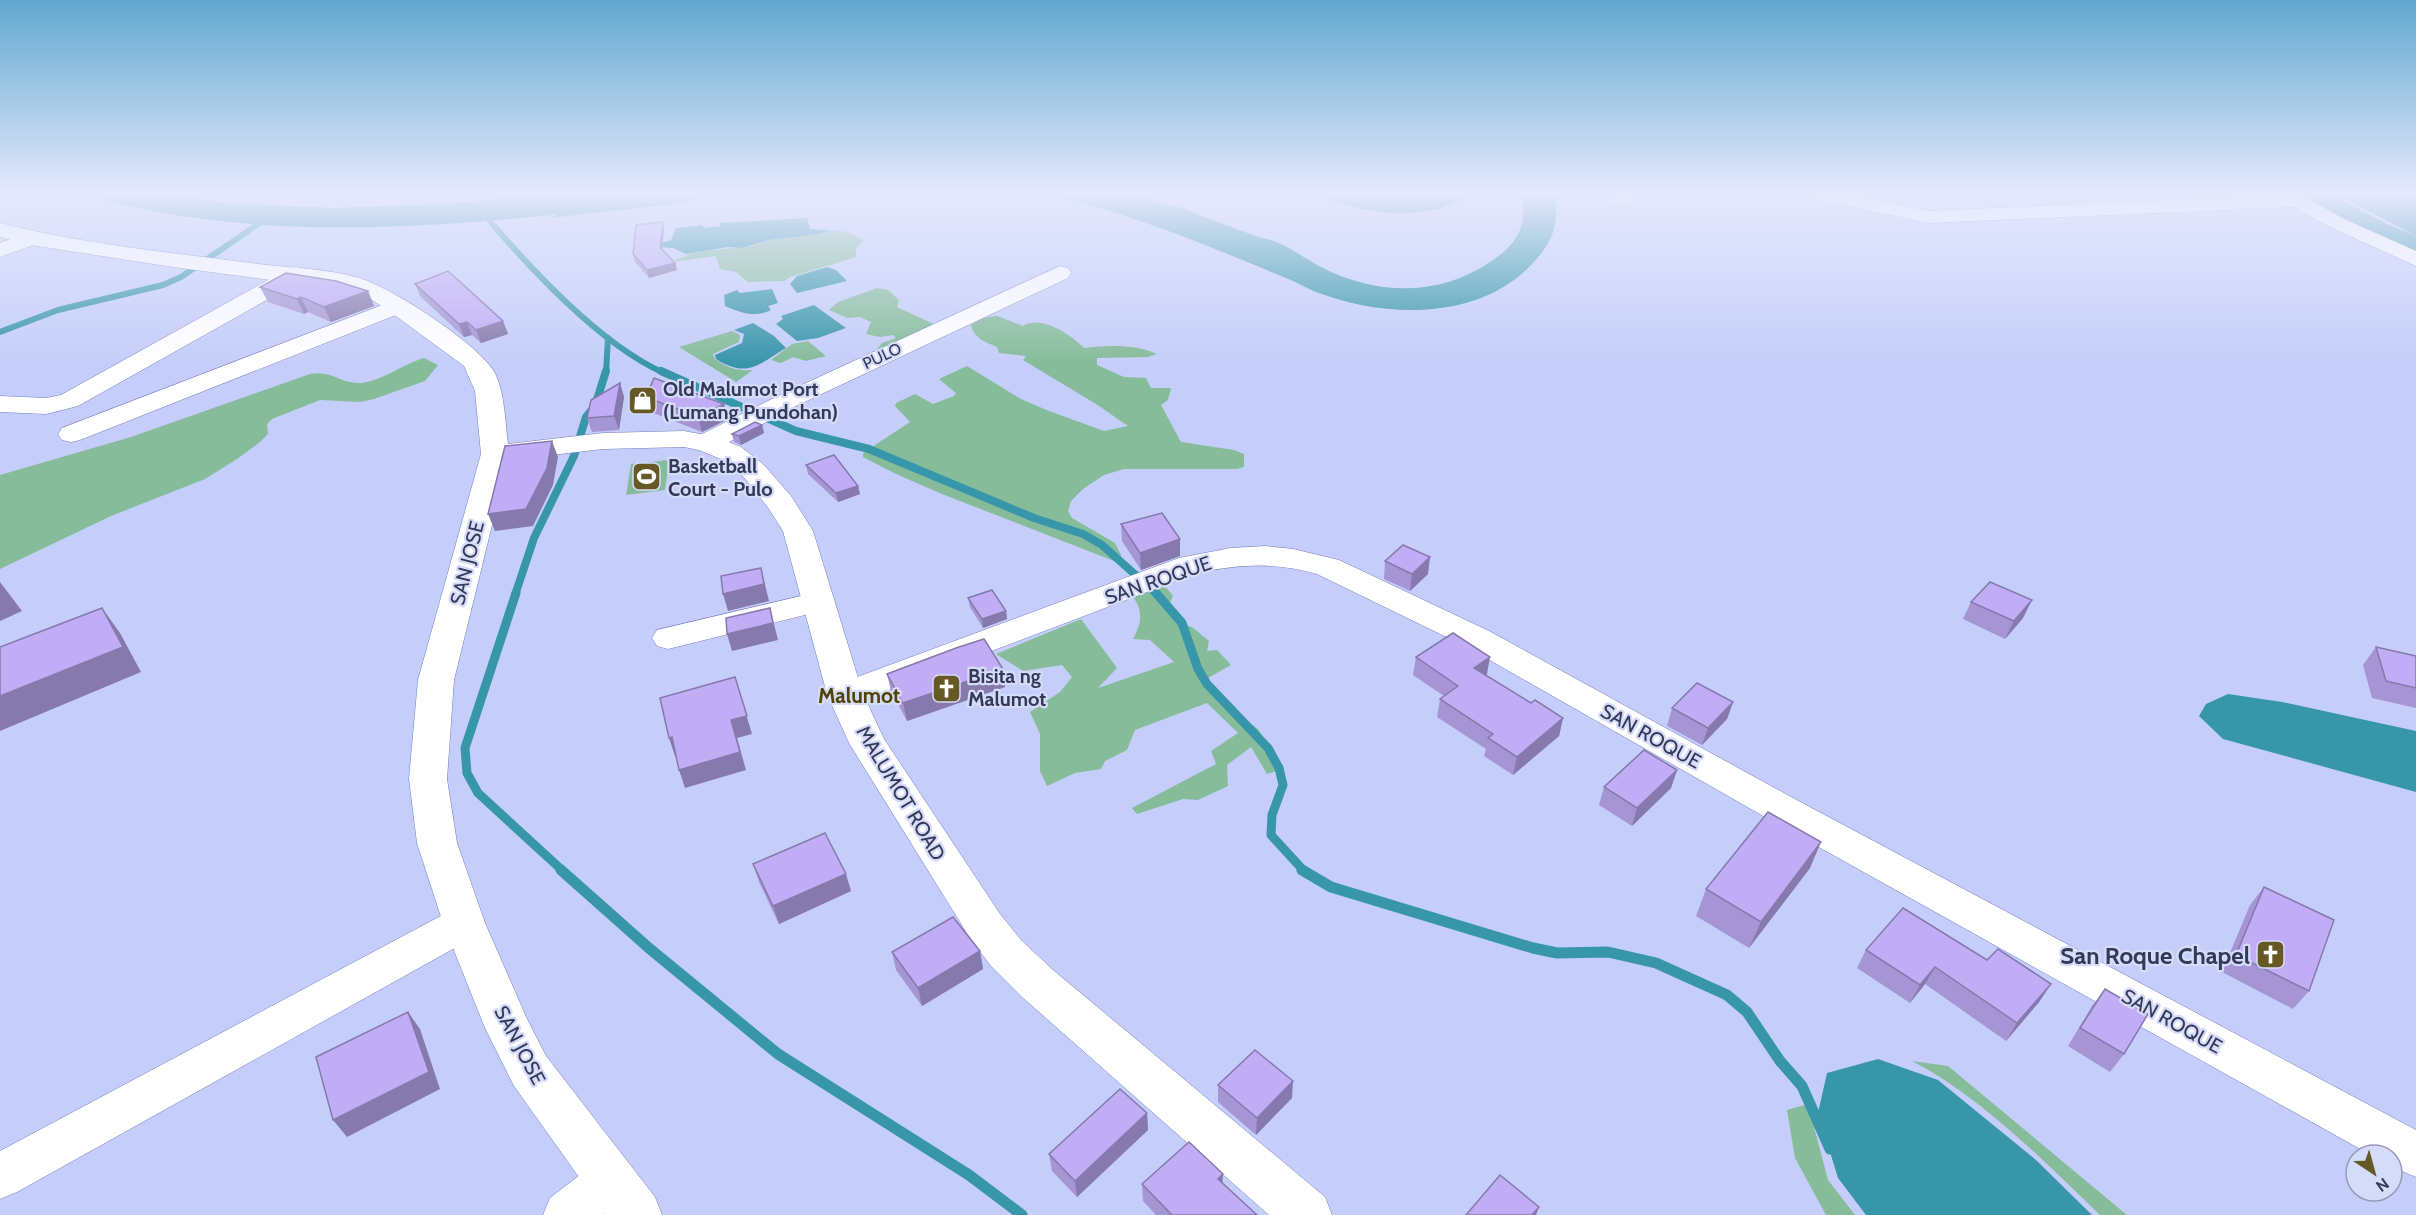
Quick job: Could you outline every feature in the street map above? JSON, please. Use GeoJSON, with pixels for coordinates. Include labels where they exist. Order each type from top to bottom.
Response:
{"type":"FeatureCollection","features":[{"type":"Feature","properties":{"kind":"street","name":"SAN JOSE"},"geometry":{"type":"LineString","coordinates":[[116,251],[351,283],[374,291],[398,306],[474,361],[482,374],[488,391],[495,454],[436,680],[428,779],[437,843],[464,923],[508,1028],[530,1071],[624,1198]]}},
{"type":"Feature","properties":{"kind":"street"},"geometry":{"type":"LineString","coordinates":[[2399,251],[2416,259]]}},
{"type":"Feature","properties":{"kind":"street","name":"PULO"},"geometry":{"type":"LineString","coordinates":[[722,434],[772,408],[1060,273]]}},
{"type":"Feature","properties":{"kind":"street"},"geometry":{"type":"LineString","coordinates":[[0,404],[46,406],[69,401],[296,274]]}},
{"type":"Feature","properties":{"kind":"street"},"geometry":{"type":"LineString","coordinates":[[71,434],[398,306]]}},
{"type":"Feature","properties":{"kind":"street","name":"MALUMOT ROAD"},"geometry":{"type":"LineString","coordinates":[[495,454],[603,441],[722,434],[731,453],[753,470],[780,502],[798,531],[846,694],[867,743],[985,926],[1006,953],[1307,1215]]}},
{"type":"Feature","properties":{"kind":"street","name":"SAN ROQUE"},"geometry":{"type":"LineString","coordinates":[[846,694],[1190,565],[1231,557],[1266,555],[1293,558],[1328,567],[1478,639],[1778,807],[2416,1155]]}},
{"type":"Feature","properties":{"kind":"street"},"geometry":{"type":"LineString","coordinates":[[668,638],[818,602]]}},
{"type":"Feature","properties":{"kind":"street"},"geometry":{"type":"LineString","coordinates":[[0,1176],[464,923]]}},
{"type":"Feature","properties":{"kind":"street"},"geometry":{"type":"LineString","coordinates":[[567,1215],[624,1198]]}},
{"type":"Feature","properties":{"kind":"shaded area"},"geometry":{"type":"Polygon","coordinates":[[[679,251],[706,251],[686,254],[679,251]]]}},
{"type":"Feature","properties":{"kind":"shaded area"},"geometry":{"type":"Polygon","coordinates":[[[705,251],[856,251],[856,257],[790,277],[784,281],[748,282],[736,272],[720,269],[716,256],[672,262],[705,251]]]}},
{"type":"Feature","properties":{"kind":"shaded area"},"geometry":{"type":"Polygon","coordinates":[[[1220,251],[1287,251],[1322,273],[1308,287],[1220,251]]]}},
{"type":"Feature","properties":{"kind":"shaded area"},"geometry":{"type":"Polygon","coordinates":[[[827,267],[836,270],[847,281],[797,293],[790,284],[797,276],[827,267]]]}},
{"type":"Feature","properties":{"kind":"shaded area"},"geometry":{"type":"Polygon","coordinates":[[[877,288],[888,290],[899,300],[897,307],[938,326],[885,353],[877,349],[882,343],[896,338],[893,335],[880,337],[866,334],[871,322],[860,317],[847,318],[829,310],[838,302],[877,288]]]}},
{"type":"Feature","properties":{"kind":"shaded area"},"geometry":{"type":"Polygon","coordinates":[[[772,289],[778,303],[768,306],[771,310],[759,314],[748,314],[725,306],[724,295],[737,290],[740,293],[772,289]]]}},
{"type":"Feature","properties":{"kind":"shaded area"},"geometry":{"type":"Polygon","coordinates":[[[814,305],[846,328],[818,338],[797,341],[776,324],[783,319],[781,316],[814,305]]]}},
{"type":"Feature","properties":{"kind":"shaded area"},"geometry":{"type":"Polygon","coordinates":[[[997,316],[1023,326],[1030,323],[1047,324],[1072,337],[1084,348],[1121,346],[1140,348],[1157,354],[1148,357],[1097,358],[1097,365],[1124,377],[1146,378],[1151,388],[1171,388],[1168,400],[1161,405],[1181,442],[1234,450],[1244,454],[1244,467],[1237,469],[1124,469],[1104,475],[1083,489],[1071,501],[1068,511],[1072,518],[1115,543],[1121,555],[1120,559],[1114,561],[942,494],[863,457],[869,449],[910,422],[895,406],[896,403],[915,394],[933,404],[954,396],[956,393],[939,379],[967,366],[1021,399],[1049,411],[1104,431],[1128,426],[1023,360],[1026,356],[999,353],[997,347],[985,342],[975,334],[971,325],[983,318],[997,316]]]}},
{"type":"Feature","properties":{"kind":"shaded area"},"geometry":{"type":"Polygon","coordinates":[[[753,323],[774,336],[786,348],[760,364],[745,369],[727,365],[716,359],[715,355],[742,343],[744,334],[734,330],[753,323]]]}},
{"type":"Feature","properties":{"kind":"shaded area"},"geometry":{"type":"Polygon","coordinates":[[[732,331],[740,335],[739,342],[713,354],[715,359],[728,367],[753,370],[736,382],[679,347],[732,331]]]}},
{"type":"Feature","properties":{"kind":"shaded area"},"geometry":{"type":"Polygon","coordinates":[[[808,341],[826,356],[806,361],[793,357],[781,363],[771,360],[792,344],[808,341]]]}},
{"type":"Feature","properties":{"kind":"shaded area"},"geometry":{"type":"Polygon","coordinates":[[[424,358],[438,365],[425,381],[360,402],[320,400],[272,419],[267,424],[268,434],[260,442],[205,479],[111,516],[0,569],[0,475],[131,437],[310,374],[331,375],[354,383],[369,382],[424,358]]]}},
{"type":"Feature","properties":{"kind":"shaded area","name":"Basketball Court - Pulo"},"geometry":{"type":"Polygon","coordinates":[[[669,460],[665,490],[626,495],[631,464],[669,460]]]}},
{"type":"Feature","properties":{"kind":"shaded area"},"geometry":{"type":"Polygon","coordinates":[[[1165,586],[1173,596],[1169,605],[1185,619],[1183,625],[1192,627],[1209,641],[1207,651],[1217,650],[1231,665],[1208,678],[1216,698],[1258,729],[1284,769],[1267,774],[1251,747],[1227,765],[1228,786],[1198,800],[1183,799],[1137,814],[1132,808],[1216,764],[1211,751],[1238,733],[1207,703],[1135,730],[1127,750],[1105,761],[1101,769],[1075,773],[1047,786],[1040,771],[1040,734],[1030,712],[1060,692],[1072,677],[1062,665],[1023,671],[996,654],[1081,619],[1117,668],[1098,688],[1174,662],[1150,640],[1133,639],[1138,628],[1140,613],[1133,597],[1165,586]]]}},
{"type":"Feature","properties":{"kind":"shaded area"},"geometry":{"type":"Polygon","coordinates":[[[2228,694],[2282,702],[2416,731],[2416,792],[2223,739],[2199,716],[2206,704],[2228,694]]]}},
{"type":"Feature","properties":{"kind":"shaded area"},"geometry":{"type":"Polygon","coordinates":[[[1878,1059],[1938,1080],[2036,1160],[2092,1215],[1866,1215],[1838,1178],[1818,1113],[1827,1073],[1878,1059]]]}},
{"type":"Feature","properties":{"kind":"shaded area"},"geometry":{"type":"Polygon","coordinates":[[[1912,1061],[1948,1066],[2127,1215],[2100,1215],[1987,1111],[1937,1075],[1912,1061]]]}},
{"type":"Feature","properties":{"kind":"shaded area"},"geometry":{"type":"Polygon","coordinates":[[[1808,1104],[1828,1180],[1855,1215],[1826,1215],[1795,1158],[1787,1110],[1808,1104]]]}},
{"type":"Feature","properties":{"kind":"building"},"geometry":{"type":"Polygon","coordinates":[[[633,251],[663,251],[675,263],[647,270],[633,254],[633,251]]]}},
{"type":"Feature","properties":{"kind":"building"},"geometry":{"type":"Polygon","coordinates":[[[448,271],[503,321],[476,330],[467,322],[459,324],[415,284],[448,271]]]}},
{"type":"Feature","properties":{"kind":"building"},"geometry":{"type":"Polygon","coordinates":[[[286,273],[336,281],[368,291],[324,307],[301,297],[297,299],[260,287],[286,273]]]}},
{"type":"Feature","properties":{"kind":"building"},"geometry":{"type":"Polygon","coordinates":[[[654,378],[724,404],[698,417],[646,397],[654,378]]]}},
{"type":"Feature","properties":{"kind":"building"},"geometry":{"type":"Polygon","coordinates":[[[620,383],[614,416],[587,418],[591,400],[620,383]]]}},
{"type":"Feature","properties":{"kind":"building"},"geometry":{"type":"Polygon","coordinates":[[[755,422],[762,425],[739,436],[732,434],[755,422]]]}},
{"type":"Feature","properties":{"kind":"building"},"geometry":{"type":"Polygon","coordinates":[[[552,441],[547,468],[526,509],[488,514],[505,446],[552,441]]]}},
{"type":"Feature","properties":{"kind":"building"},"geometry":{"type":"Polygon","coordinates":[[[834,455],[858,486],[836,493],[806,465],[834,455]]]}},
{"type":"Feature","properties":{"kind":"building"},"geometry":{"type":"Polygon","coordinates":[[[1162,513],[1180,539],[1140,553],[1121,524],[1162,513]]]}},
{"type":"Feature","properties":{"kind":"building"},"geometry":{"type":"Polygon","coordinates":[[[1403,545],[1430,557],[1412,574],[1385,561],[1403,545]]]}},
{"type":"Feature","properties":{"kind":"building"},"geometry":{"type":"Polygon","coordinates":[[[761,568],[764,584],[723,594],[721,576],[761,568]]]}},
{"type":"Feature","properties":{"kind":"building"},"geometry":{"type":"Polygon","coordinates":[[[1990,582],[2032,600],[2014,621],[1971,602],[1990,582]]]}},
{"type":"Feature","properties":{"kind":"building"},"geometry":{"type":"Polygon","coordinates":[[[992,590],[1006,611],[982,619],[968,598],[992,590]]]}},
{"type":"Feature","properties":{"kind":"building"},"geometry":{"type":"Polygon","coordinates":[[[102,608],[123,647],[0,696],[0,647],[102,608]]]}},
{"type":"Feature","properties":{"kind":"building"},"geometry":{"type":"Polygon","coordinates":[[[770,608],[773,623],[727,634],[726,618],[770,608]]]}},
{"type":"Feature","properties":{"kind":"building"},"geometry":{"type":"Polygon","coordinates":[[[1453,633],[1490,657],[1474,668],[1531,703],[1535,700],[1563,718],[1517,757],[1488,738],[1493,734],[1440,699],[1458,686],[1416,657],[1453,633]]]}},
{"type":"Feature","properties":{"kind":"building"},"geometry":{"type":"Polygon","coordinates":[[[984,639],[1003,669],[903,703],[887,674],[984,639]]]}},
{"type":"Feature","properties":{"kind":"building"},"geometry":{"type":"Polygon","coordinates":[[[2376,647],[2416,656],[2416,688],[2386,681],[2376,647]]]}},
{"type":"Feature","properties":{"kind":"building"},"geometry":{"type":"Polygon","coordinates":[[[735,677],[747,716],[731,720],[740,752],[679,770],[660,698],[735,677]]]}},
{"type":"Feature","properties":{"kind":"building"},"geometry":{"type":"Polygon","coordinates":[[[1697,683],[1733,702],[1708,728],[1672,708],[1697,683]]]}},
{"type":"Feature","properties":{"kind":"building"},"geometry":{"type":"Polygon","coordinates":[[[1644,750],[1677,770],[1637,808],[1604,787],[1644,750]]]}},
{"type":"Feature","properties":{"kind":"building"},"geometry":{"type":"Polygon","coordinates":[[[1768,812],[1821,842],[1761,922],[1706,889],[1768,812]]]}},
{"type":"Feature","properties":{"kind":"building"},"geometry":{"type":"Polygon","coordinates":[[[825,833],[846,874],[773,906],[753,864],[825,833]]]}},
{"type":"Feature","properties":{"kind":"building","name":"San Roque Chapel"},"geometry":{"type":"Polygon","coordinates":[[[2264,887],[2334,920],[2309,991],[2236,955],[2264,887]]]}},
{"type":"Feature","properties":{"kind":"building"},"geometry":{"type":"Polygon","coordinates":[[[1903,908],[1987,960],[1998,949],[2051,984],[2017,1023],[1935,967],[1920,985],[1866,950],[1903,908]]]}},
{"type":"Feature","properties":{"kind":"building"},"geometry":{"type":"Polygon","coordinates":[[[953,917],[980,951],[918,988],[892,952],[953,917]]]}},
{"type":"Feature","properties":{"kind":"building"},"geometry":{"type":"Polygon","coordinates":[[[2105,989],[2148,1014],[2124,1054],[2080,1028],[2105,989]]]}},
{"type":"Feature","properties":{"kind":"building"},"geometry":{"type":"Polygon","coordinates":[[[408,1012],[429,1072],[333,1120],[316,1057],[408,1012]]]}},
{"type":"Feature","properties":{"kind":"building"},"geometry":{"type":"Polygon","coordinates":[[[1255,1050],[1293,1081],[1257,1118],[1218,1085],[1255,1050]]]}},
{"type":"Feature","properties":{"kind":"building"},"geometry":{"type":"Polygon","coordinates":[[[1120,1089],[1147,1113],[1075,1181],[1049,1154],[1120,1089]]]}},
{"type":"Feature","properties":{"kind":"building"},"geometry":{"type":"Polygon","coordinates":[[[1189,1142],[1223,1174],[1218,1179],[1257,1215],[1172,1215],[1142,1184],[1189,1142]]]}},
{"type":"Feature","properties":{"kind":"building"},"geometry":{"type":"Polygon","coordinates":[[[1500,1175],[1539,1207],[1532,1215],[1466,1215],[1500,1175]]]}},
{"type":"Feature","properties":{"kind":"waterway"},"geometry":{"type":"LineString","coordinates":[[0,332],[58,310],[163,285],[181,277],[219,251]]}},
{"type":"Feature","properties":{"kind":"waterway"},"geometry":{"type":"LineString","coordinates":[[516,251],[590,324],[639,360],[664,373]]}},
{"type":"Feature","properties":{"kind":"waterway"},"geometry":{"type":"LineString","coordinates":[[1264,251],[1310,276],[1334,286],[1359,294],[1412,300],[1464,291],[1488,281],[1509,266],[1524,251]]}},
{"type":"Feature","properties":{"kind":"waterway"},"geometry":{"type":"LineString","coordinates":[[606,373],[608,338]]}},
{"type":"Feature","properties":{"kind":"waterway"},"geometry":{"type":"LineString","coordinates":[[515,595],[534,538],[574,456],[586,417],[595,406],[606,371]]}},
{"type":"Feature","properties":{"kind":"waterway"},"geometry":{"type":"LineString","coordinates":[[661,371],[796,431],[869,449],[1034,518],[1083,534],[1102,545],[1157,594]]}},
{"type":"Feature","properties":{"kind":"waterway"},"geometry":{"type":"LineString","coordinates":[[516,593],[465,748],[467,773],[478,793],[563,871]]}},
{"type":"Feature","properties":{"kind":"waterway"},"geometry":{"type":"LineString","coordinates":[[1157,594],[1182,623],[1198,669],[1207,684],[1268,748],[1279,768],[1283,785],[1272,815],[1271,835],[1304,871]]}},
{"type":"Feature","properties":{"kind":"waterway"},"geometry":{"type":"LineString","coordinates":[[561,870],[650,949],[778,1054],[969,1175],[1022,1215]]}},
{"type":"Feature","properties":{"kind":"waterway"},"geometry":{"type":"LineString","coordinates":[[1302,870],[1331,887],[1533,948],[1557,953],[1608,952],[1656,963],[1727,995],[1747,1012],[1780,1061],[1802,1086],[1830,1149]]}},
{"type":"Feature","properties":{"kind":"place","name":"Old Malumot Port (Lumang Pundohan)"},"geometry":{"type":"Point","coordinates":[642,401]}},
{"type":"Feature","properties":{"kind":"place","name":"Basketball Court - Pulo"},"geometry":{"type":"Point","coordinates":[647,477]}},
{"type":"Feature","properties":{"kind":"place","name":"Bisita ng Malumot"},"geometry":{"type":"Point","coordinates":[947,688]}},
{"type":"Feature","properties":{"kind":"place","name":"San Roque Chapel"},"geometry":{"type":"Point","coordinates":[2271,955]}},
{"type":"Feature","properties":{"kind":"district","name":"Malumot"},"geometry":{"type":"Point","coordinates":[859,695]}}]}
